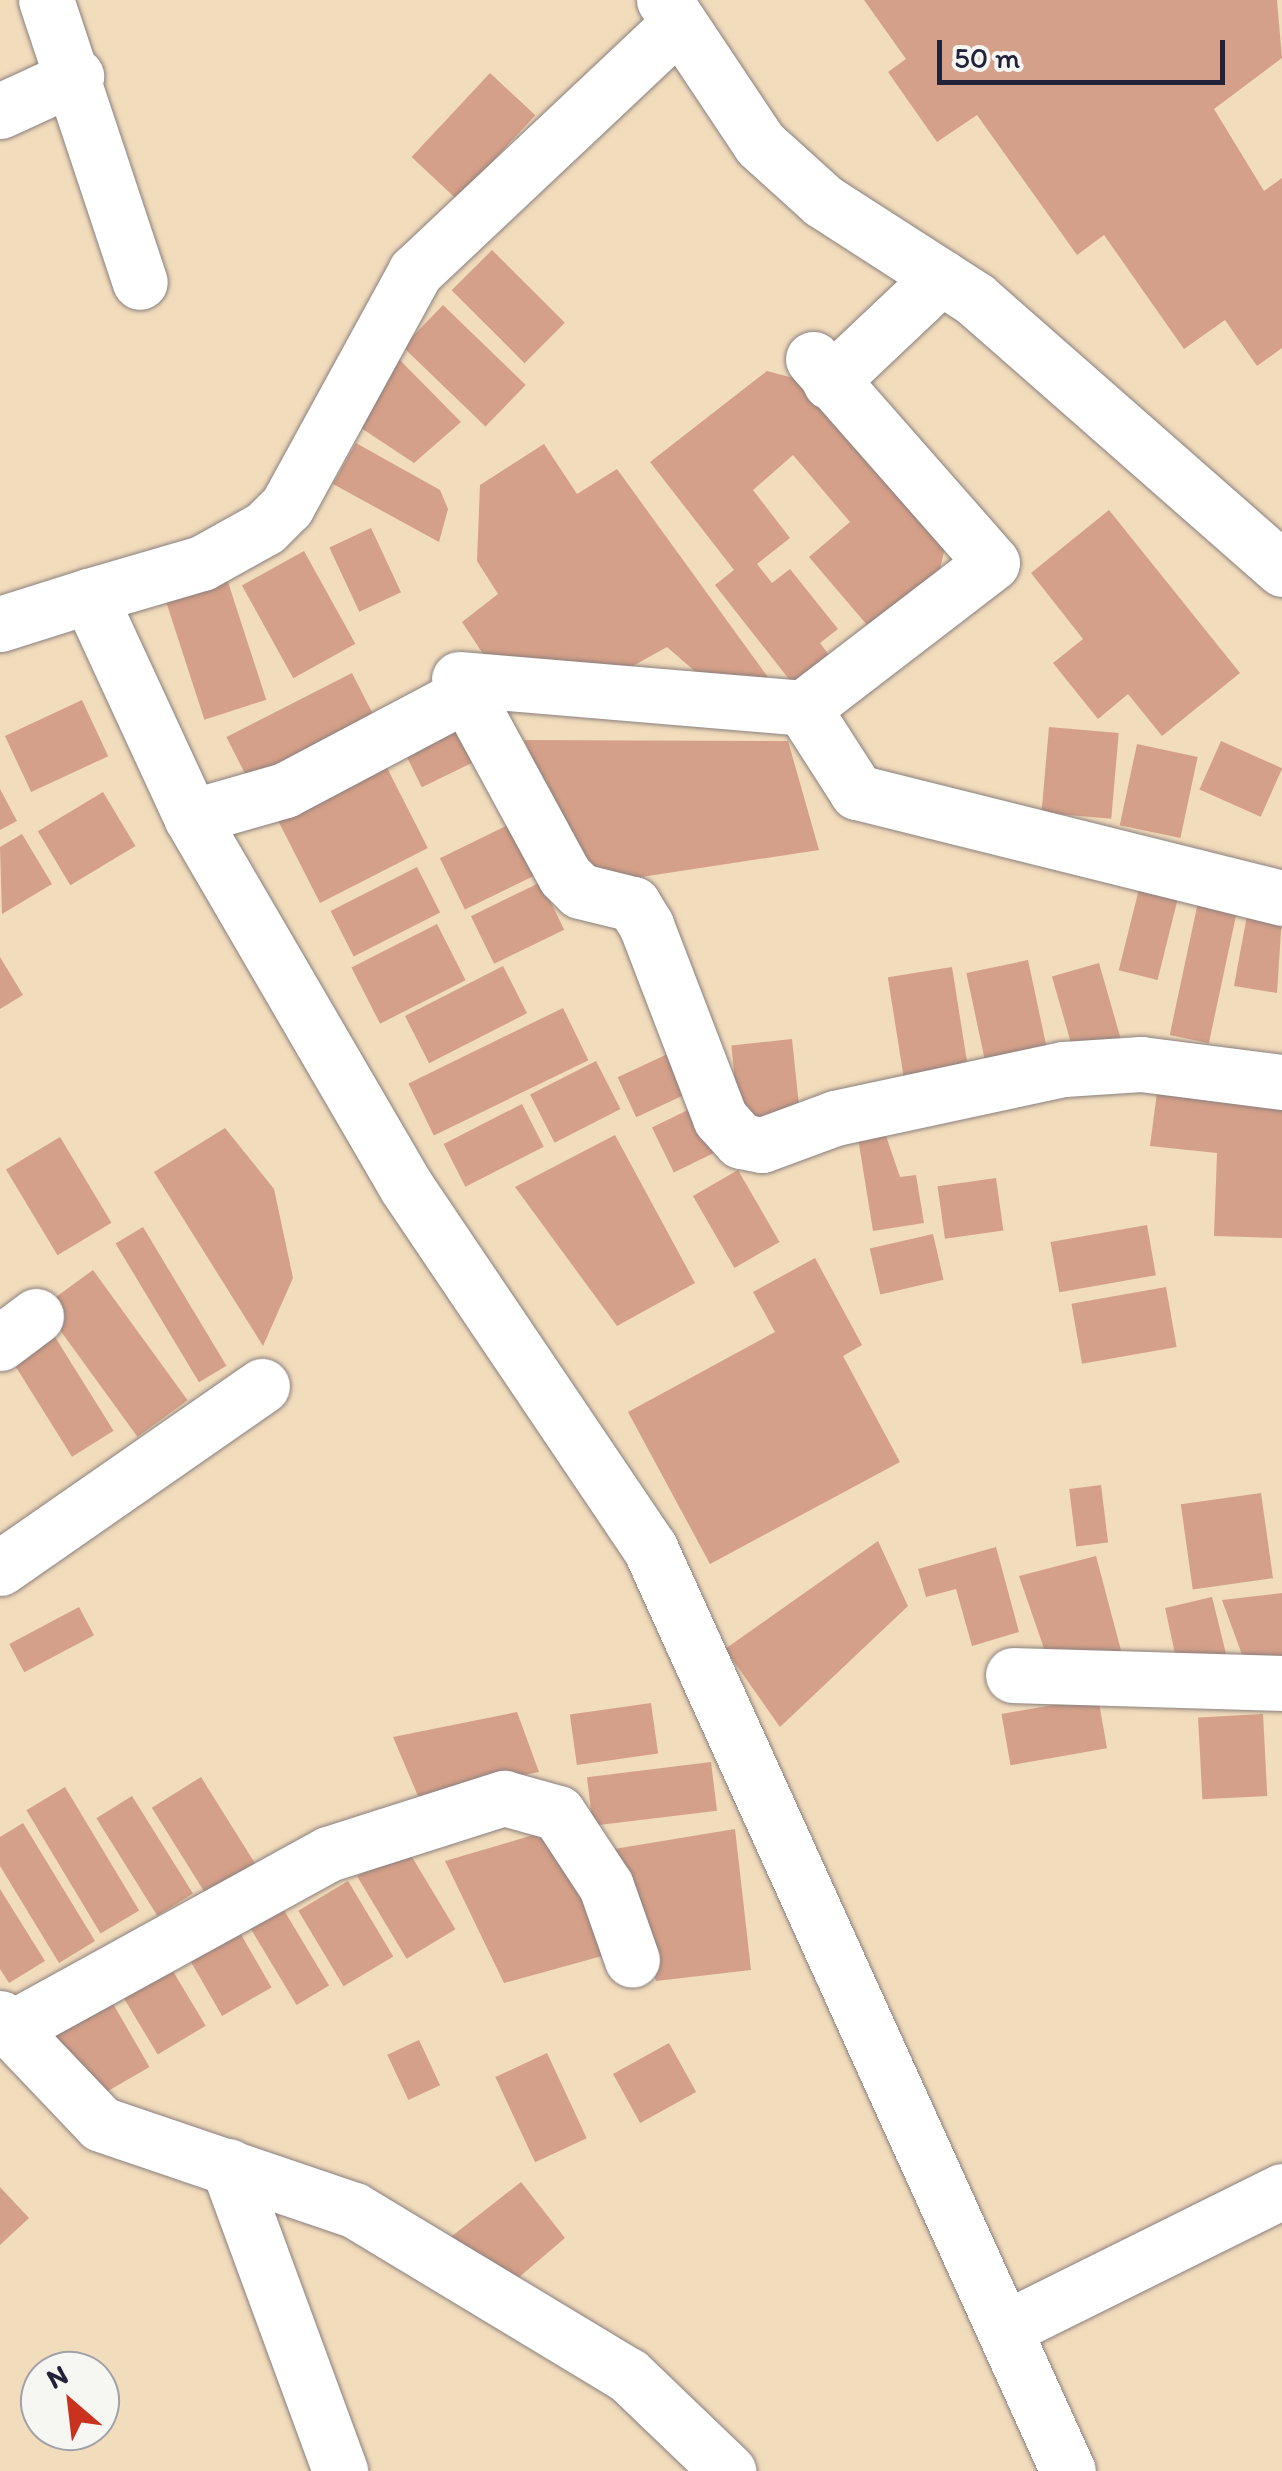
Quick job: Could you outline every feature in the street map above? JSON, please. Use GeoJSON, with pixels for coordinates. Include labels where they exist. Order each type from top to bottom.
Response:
{"type":"FeatureCollection","features":[{"type":"Feature","properties":{"kind":"street"},"geometry":{"type":"LineString","coordinates":[[46,0],[76,76],[140,282]]}},
{"type":"Feature","properties":{"kind":"street"},"geometry":{"type":"LineString","coordinates":[[0,624],[202,563],[265,528],[287,506],[415,272],[671,12],[760,144],[823,200],[940,277],[1282,570]]}},
{"type":"Feature","properties":{"kind":"street"},"geometry":{"type":"LineString","coordinates":[[0,110],[76,76]]}},
{"type":"Feature","properties":{"kind":"street"},"geometry":{"type":"LineString","coordinates":[[459,679],[803,708],[992,563],[822,370],[940,277]]}},
{"type":"Feature","properties":{"kind":"street"},"geometry":{"type":"LineString","coordinates":[[89,596],[191,816],[406,1188],[650,1548],[1068,2471]]}},
{"type":"Feature","properties":{"kind":"street"},"geometry":{"type":"LineString","coordinates":[[191,816],[285,790],[466,694],[565,876],[580,891],[632,904],[646,925],[720,1118],[741,1141],[762,1145],[836,1118],[1064,1068],[1141,1064],[1282,1082]]}},
{"type":"Feature","properties":{"kind":"street"},"geometry":{"type":"LineString","coordinates":[[803,708],[857,792],[1282,898]]}},
{"type":"Feature","properties":{"kind":"street"},"geometry":{"type":"LineString","coordinates":[[0,1568],[262,1386]]}},
{"type":"Feature","properties":{"kind":"street"},"geometry":{"type":"LineString","coordinates":[[1013,1675],[1282,1684]]}},
{"type":"Feature","properties":{"kind":"street"},"geometry":{"type":"LineString","coordinates":[[632,1960],[606,1886],[558,1813],[504,1798],[328,1854],[4,2024],[101,2124],[354,2210],[628,2374],[728,2471]]}},
{"type":"Feature","properties":{"kind":"street"},"geometry":{"type":"LineString","coordinates":[[228,2166],[340,2471]]}},
{"type":"Feature","properties":{"kind":"street"},"geometry":{"type":"LineString","coordinates":[[1006,2328],[1282,2191]]}},
{"type":"Feature","properties":{"kind":"building"},"geometry":{"type":"Polygon","coordinates":[[[864,0],[1277,0],[1282,58],[1214,109],[1264,191],[1282,178],[1282,348],[1257,366],[1225,320],[1184,349],[1104,235],[1077,255],[977,115],[937,142],[888,72],[906,59],[864,0]]]}},
{"type":"Feature","properties":{"kind":"building"},"geometry":{"type":"Polygon","coordinates":[[[490,73],[535,115],[457,199],[412,157],[490,73]]]}},
{"type":"Feature","properties":{"kind":"building"},"geometry":{"type":"Polygon","coordinates":[[[492,250],[565,323],[525,363],[452,290],[492,250]]]}},
{"type":"Feature","properties":{"kind":"building"},"geometry":{"type":"Polygon","coordinates":[[[443,305],[526,385],[485,427],[403,347],[443,305]]]}},
{"type":"Feature","properties":{"kind":"building"},"geometry":{"type":"Polygon","coordinates":[[[385,345],[461,422],[414,463],[346,418],[385,345]]]}},
{"type":"Feature","properties":{"kind":"building"},"geometry":{"type":"Polygon","coordinates":[[[767,371],[797,379],[945,547],[939,574],[873,632],[809,557],[850,522],[793,455],[753,490],[790,538],[757,564],[772,583],[790,569],[838,629],[820,643],[835,663],[799,692],[715,585],[734,570],[650,462],[767,371]]]}},
{"type":"Feature","properties":{"kind":"building"},"geometry":{"type":"Polygon","coordinates":[[[356,443],[440,490],[448,509],[439,542],[333,484],[356,443]]]}},
{"type":"Feature","properties":{"kind":"building"},"geometry":{"type":"Polygon","coordinates":[[[544,444],[577,494],[617,469],[775,687],[720,693],[667,647],[604,682],[491,666],[462,622],[498,594],[477,561],[480,485],[544,444]]]}},
{"type":"Feature","properties":{"kind":"building"},"geometry":{"type":"Polygon","coordinates":[[[1109,510],[1240,673],[1162,736],[1128,694],[1098,719],[1053,663],[1083,639],[1031,573],[1109,510]]]}},
{"type":"Feature","properties":{"kind":"building"},"geometry":{"type":"Polygon","coordinates":[[[371,528],[401,592],[359,612],[329,547],[371,528]]]}},
{"type":"Feature","properties":{"kind":"building"},"geometry":{"type":"Polygon","coordinates":[[[304,551],[355,644],[293,678],[242,585],[304,551]]]}},
{"type":"Feature","properties":{"kind":"building"},"geometry":{"type":"Polygon","coordinates":[[[227,579],[266,700],[204,720],[165,599],[227,579]]]}},
{"type":"Feature","properties":{"kind":"building"},"geometry":{"type":"Polygon","coordinates":[[[352,673],[380,727],[254,791],[226,737],[352,673]]]}},
{"type":"Feature","properties":{"kind":"building"},"geometry":{"type":"Polygon","coordinates":[[[82,700],[108,756],[31,792],[5,736],[82,700]]]}},
{"type":"Feature","properties":{"kind":"building"},"geometry":{"type":"Polygon","coordinates":[[[457,709],[481,758],[422,787],[398,738],[457,709]]]}},
{"type":"Feature","properties":{"kind":"building"},"geometry":{"type":"Polygon","coordinates":[[[1049,727],[1119,733],[1111,819],[1042,813],[1049,727]]]}},
{"type":"Feature","properties":{"kind":"building"},"geometry":{"type":"Polygon","coordinates":[[[524,740],[788,741],[819,850],[589,885],[524,740]]]}},
{"type":"Feature","properties":{"kind":"building"},"geometry":{"type":"Polygon","coordinates":[[[1221,741],[1282,768],[1261,817],[1199,789],[1221,741]]]}},
{"type":"Feature","properties":{"kind":"building"},"geometry":{"type":"Polygon","coordinates":[[[1137,744],[1198,757],[1180,838],[1120,825],[1137,744]]]}},
{"type":"Feature","properties":{"kind":"building"},"geometry":{"type":"Polygon","coordinates":[[[382,758],[428,848],[320,903],[274,813],[382,758]]]}},
{"type":"Feature","properties":{"kind":"building"},"geometry":{"type":"Polygon","coordinates":[[[0,789],[17,821],[0,830],[0,789]]]}},
{"type":"Feature","properties":{"kind":"building"},"geometry":{"type":"Polygon","coordinates":[[[103,792],[135,846],[70,885],[38,831],[103,792]]]}},
{"type":"Feature","properties":{"kind":"building"},"geometry":{"type":"Polygon","coordinates":[[[510,824],[535,875],[465,909],[440,858],[510,824]]]}},
{"type":"Feature","properties":{"kind":"building"},"geometry":{"type":"Polygon","coordinates":[[[22,834],[52,884],[2,914],[0,847],[22,834]]]}},
{"type":"Feature","properties":{"kind":"building"},"geometry":{"type":"Polygon","coordinates":[[[417,867],[440,912],[354,956],[331,911],[417,867]]]}},
{"type":"Feature","properties":{"kind":"building"},"geometry":{"type":"Polygon","coordinates":[[[1141,881],[1180,891],[1158,980],[1119,970],[1141,881]]]}},
{"type":"Feature","properties":{"kind":"building"},"geometry":{"type":"Polygon","coordinates":[[[541,882],[564,930],[494,964],[471,916],[541,882]]]}},
{"type":"Feature","properties":{"kind":"building"},"geometry":{"type":"Polygon","coordinates":[[[1198,902],[1237,910],[1209,1043],[1170,1035],[1198,902]]]}},
{"type":"Feature","properties":{"kind":"building"},"geometry":{"type":"Polygon","coordinates":[[[1248,910],[1282,916],[1277,993],[1234,986],[1248,910]]]}},
{"type":"Feature","properties":{"kind":"building"},"geometry":{"type":"Polygon","coordinates":[[[437,924],[466,980],[380,1024],[351,968],[437,924]]]}},
{"type":"Feature","properties":{"kind":"building"},"geometry":{"type":"Polygon","coordinates":[[[0,957],[23,995],[0,1009],[0,957]]]}},
{"type":"Feature","properties":{"kind":"building"},"geometry":{"type":"Polygon","coordinates":[[[1028,960],[1048,1056],[987,1069],[966,973],[1028,960]]]}},
{"type":"Feature","properties":{"kind":"building"},"geometry":{"type":"Polygon","coordinates":[[[1099,963],[1122,1045],[1075,1058],[1052,977],[1099,963]]]}},
{"type":"Feature","properties":{"kind":"building"},"geometry":{"type":"Polygon","coordinates":[[[503,966],[527,1013],[429,1063],[405,1016],[503,966]]]}},
{"type":"Feature","properties":{"kind":"building"},"geometry":{"type":"Polygon","coordinates":[[[952,967],[970,1078],[905,1088],[888,977],[952,967]]]}},
{"type":"Feature","properties":{"kind":"building"},"geometry":{"type":"Polygon","coordinates":[[[563,1008],[588,1060],[434,1136],[408,1083],[563,1008]]]}},
{"type":"Feature","properties":{"kind":"building"},"geometry":{"type":"Polygon","coordinates":[[[792,1039],[800,1120],[740,1126],[731,1045],[792,1039]]]}},
{"type":"Feature","properties":{"kind":"building"},"geometry":{"type":"Polygon","coordinates":[[[672,1052],[691,1092],[636,1117],[618,1077],[672,1052]]]}},
{"type":"Feature","properties":{"kind":"building"},"geometry":{"type":"Polygon","coordinates":[[[596,1061],[621,1109],[555,1143],[530,1095],[596,1061]]]}},
{"type":"Feature","properties":{"kind":"building"},"geometry":{"type":"Polygon","coordinates":[[[1157,1092],[1282,1108],[1282,1238],[1214,1236],[1217,1153],[1150,1146],[1157,1092]]]}},
{"type":"Feature","properties":{"kind":"building"},"geometry":{"type":"Polygon","coordinates":[[[522,1104],[544,1147],[465,1187],[444,1144],[522,1104]]]}},
{"type":"Feature","properties":{"kind":"building"},"geometry":{"type":"Polygon","coordinates":[[[696,1106],[718,1151],[674,1172],[652,1127],[696,1106]]]}},
{"type":"Feature","properties":{"kind":"building"},"geometry":{"type":"Polygon","coordinates":[[[225,1128],[274,1189],[293,1278],[263,1346],[154,1172],[225,1128]]]}},
{"type":"Feature","properties":{"kind":"building"},"geometry":{"type":"Polygon","coordinates":[[[885,1133],[900,1177],[916,1175],[924,1223],[873,1231],[858,1138],[885,1133]]]}},
{"type":"Feature","properties":{"kind":"building"},"geometry":{"type":"Polygon","coordinates":[[[615,1135],[695,1283],[617,1326],[515,1187],[615,1135]]]}},
{"type":"Feature","properties":{"kind":"building"},"geometry":{"type":"Polygon","coordinates":[[[60,1137],[112,1223],[58,1255],[6,1169],[60,1137]]]}},
{"type":"Feature","properties":{"kind":"building"},"geometry":{"type":"Polygon","coordinates":[[[738,1170],[780,1242],[734,1268],[693,1196],[738,1170]]]}},
{"type":"Feature","properties":{"kind":"building"},"geometry":{"type":"Polygon","coordinates":[[[996,1178],[1003,1230],[945,1239],[938,1186],[996,1178]]]}},
{"type":"Feature","properties":{"kind":"building"},"geometry":{"type":"Polygon","coordinates":[[[1147,1225],[1156,1275],[1059,1292],[1050,1242],[1147,1225]]]}},
{"type":"Feature","properties":{"kind":"building"},"geometry":{"type":"Polygon","coordinates":[[[143,1227],[226,1366],[199,1382],[116,1243],[143,1227]]]}},
{"type":"Feature","properties":{"kind":"building"},"geometry":{"type":"Polygon","coordinates":[[[933,1234],[944,1280],[880,1294],[870,1249],[933,1234]]]}},
{"type":"Feature","properties":{"kind":"building"},"geometry":{"type":"Polygon","coordinates":[[[815,1258],[862,1345],[843,1356],[900,1462],[710,1564],[628,1412],[775,1332],[753,1292],[815,1258]]]}},
{"type":"Feature","properties":{"kind":"building"},"geometry":{"type":"Polygon","coordinates":[[[93,1270],[188,1400],[137,1437],[43,1306],[93,1270]]]}},
{"type":"Feature","properties":{"kind":"building"},"geometry":{"type":"Polygon","coordinates":[[[1166,1287],[1177,1347],[1082,1364],[1071,1304],[1166,1287]]]}},
{"type":"Feature","properties":{"kind":"building"},"geometry":{"type":"Polygon","coordinates":[[[50,1329],[114,1431],[72,1457],[8,1355],[50,1329]]]}},
{"type":"Feature","properties":{"kind":"building"},"geometry":{"type":"Polygon","coordinates":[[[1101,1485],[1108,1543],[1076,1546],[1069,1489],[1101,1485]]]}},
{"type":"Feature","properties":{"kind":"building"},"geometry":{"type":"Polygon","coordinates":[[[1261,1493],[1273,1578],[1193,1589],[1181,1504],[1261,1493]]]}},
{"type":"Feature","properties":{"kind":"building"},"geometry":{"type":"Polygon","coordinates":[[[878,1541],[908,1606],[780,1727],[725,1649],[878,1541]]]}},
{"type":"Feature","properties":{"kind":"building"},"geometry":{"type":"Polygon","coordinates":[[[996,1547],[1019,1632],[972,1646],[956,1589],[926,1597],[918,1569],[996,1547]]]}},
{"type":"Feature","properties":{"kind":"building"},"geometry":{"type":"Polygon","coordinates":[[[1096,1556],[1123,1658],[1049,1663],[1019,1576],[1096,1556]]]}},
{"type":"Feature","properties":{"kind":"building"},"geometry":{"type":"Polygon","coordinates":[[[1282,1593],[1282,1668],[1248,1671],[1222,1600],[1282,1593]]]}},
{"type":"Feature","properties":{"kind":"building"},"geometry":{"type":"Polygon","coordinates":[[[1212,1597],[1230,1670],[1176,1658],[1165,1608],[1212,1597]]]}},
{"type":"Feature","properties":{"kind":"building"},"geometry":{"type":"Polygon","coordinates":[[[79,1607],[94,1635],[24,1672],[9,1644],[79,1607]]]}},
{"type":"Feature","properties":{"kind":"building"},"geometry":{"type":"Polygon","coordinates":[[[1098,1697],[1107,1748],[1011,1765],[1001,1714],[1098,1697]]]}},
{"type":"Feature","properties":{"kind":"building"},"geometry":{"type":"Polygon","coordinates":[[[651,1703],[658,1754],[577,1765],[570,1714],[651,1703]]]}},
{"type":"Feature","properties":{"kind":"building"},"geometry":{"type":"Polygon","coordinates":[[[517,1712],[539,1772],[418,1796],[393,1737],[517,1712]]]}},
{"type":"Feature","properties":{"kind":"building"},"geometry":{"type":"Polygon","coordinates":[[[1263,1714],[1267,1796],[1202,1799],[1198,1717],[1263,1714]]]}},
{"type":"Feature","properties":{"kind":"building"},"geometry":{"type":"Polygon","coordinates":[[[711,1762],[717,1811],[593,1826],[587,1777],[711,1762]]]}},
{"type":"Feature","properties":{"kind":"building"},"geometry":{"type":"Polygon","coordinates":[[[201,1777],[256,1864],[206,1895],[152,1808],[201,1777]]]}},
{"type":"Feature","properties":{"kind":"building"},"geometry":{"type":"Polygon","coordinates":[[[65,1787],[139,1910],[101,1934],[26,1810],[65,1787]]]}},
{"type":"Feature","properties":{"kind":"building"},"geometry":{"type":"Polygon","coordinates":[[[132,1796],[193,1894],[157,1916],[96,1818],[132,1796]]]}},
{"type":"Feature","properties":{"kind":"building"},"geometry":{"type":"Polygon","coordinates":[[[23,1823],[95,1941],[59,1963],[0,1866],[0,1837],[23,1823]]]}},
{"type":"Feature","properties":{"kind":"building"},"geometry":{"type":"Polygon","coordinates":[[[735,1829],[751,1970],[656,1981],[614,1849],[735,1829]]]}},
{"type":"Feature","properties":{"kind":"building"},"geometry":{"type":"Polygon","coordinates":[[[547,1831],[613,1953],[504,1983],[445,1861],[547,1831]]]}},
{"type":"Feature","properties":{"kind":"building"},"geometry":{"type":"Polygon","coordinates":[[[406,1847],[455,1929],[407,1959],[357,1876],[406,1847]]]}},
{"type":"Feature","properties":{"kind":"building"},"geometry":{"type":"Polygon","coordinates":[[[348,1881],[393,1956],[344,1986],[298,1911],[348,1881]]]}},
{"type":"Feature","properties":{"kind":"building"},"geometry":{"type":"Polygon","coordinates":[[[0,1889],[45,1961],[9,1983],[0,1969],[0,1889]]]}},
{"type":"Feature","properties":{"kind":"building"},"geometry":{"type":"Polygon","coordinates":[[[273,1892],[329,1985],[297,2005],[240,1912],[273,1892]]]}},
{"type":"Feature","properties":{"kind":"building"},"geometry":{"type":"Polygon","coordinates":[[[232,1919],[272,1987],[222,2016],[183,1948],[232,1919]]]}},
{"type":"Feature","properties":{"kind":"building"},"geometry":{"type":"Polygon","coordinates":[[[165,1958],[206,2026],[158,2055],[117,1987],[165,1958]]]}},
{"type":"Feature","properties":{"kind":"building"},"geometry":{"type":"Polygon","coordinates":[[[108,1995],[150,2067],[88,2102],[47,2030],[108,1995]]]}},
{"type":"Feature","properties":{"kind":"building"},"geometry":{"type":"Polygon","coordinates":[[[419,2040],[440,2085],[408,2100],[387,2055],[419,2040]]]}},
{"type":"Feature","properties":{"kind":"building"},"geometry":{"type":"Polygon","coordinates":[[[669,2043],[696,2092],[640,2123],[613,2074],[669,2043]]]}},
{"type":"Feature","properties":{"kind":"building"},"geometry":{"type":"Polygon","coordinates":[[[547,2053],[587,2138],[535,2162],[495,2077],[547,2053]]]}},
{"type":"Feature","properties":{"kind":"building"},"geometry":{"type":"Polygon","coordinates":[[[521,2182],[565,2238],[511,2284],[447,2240],[521,2182]]]}},
{"type":"Feature","properties":{"kind":"building"},"geometry":{"type":"Polygon","coordinates":[[[0,2187],[29,2218],[0,2245],[0,2187]]]}}]}
